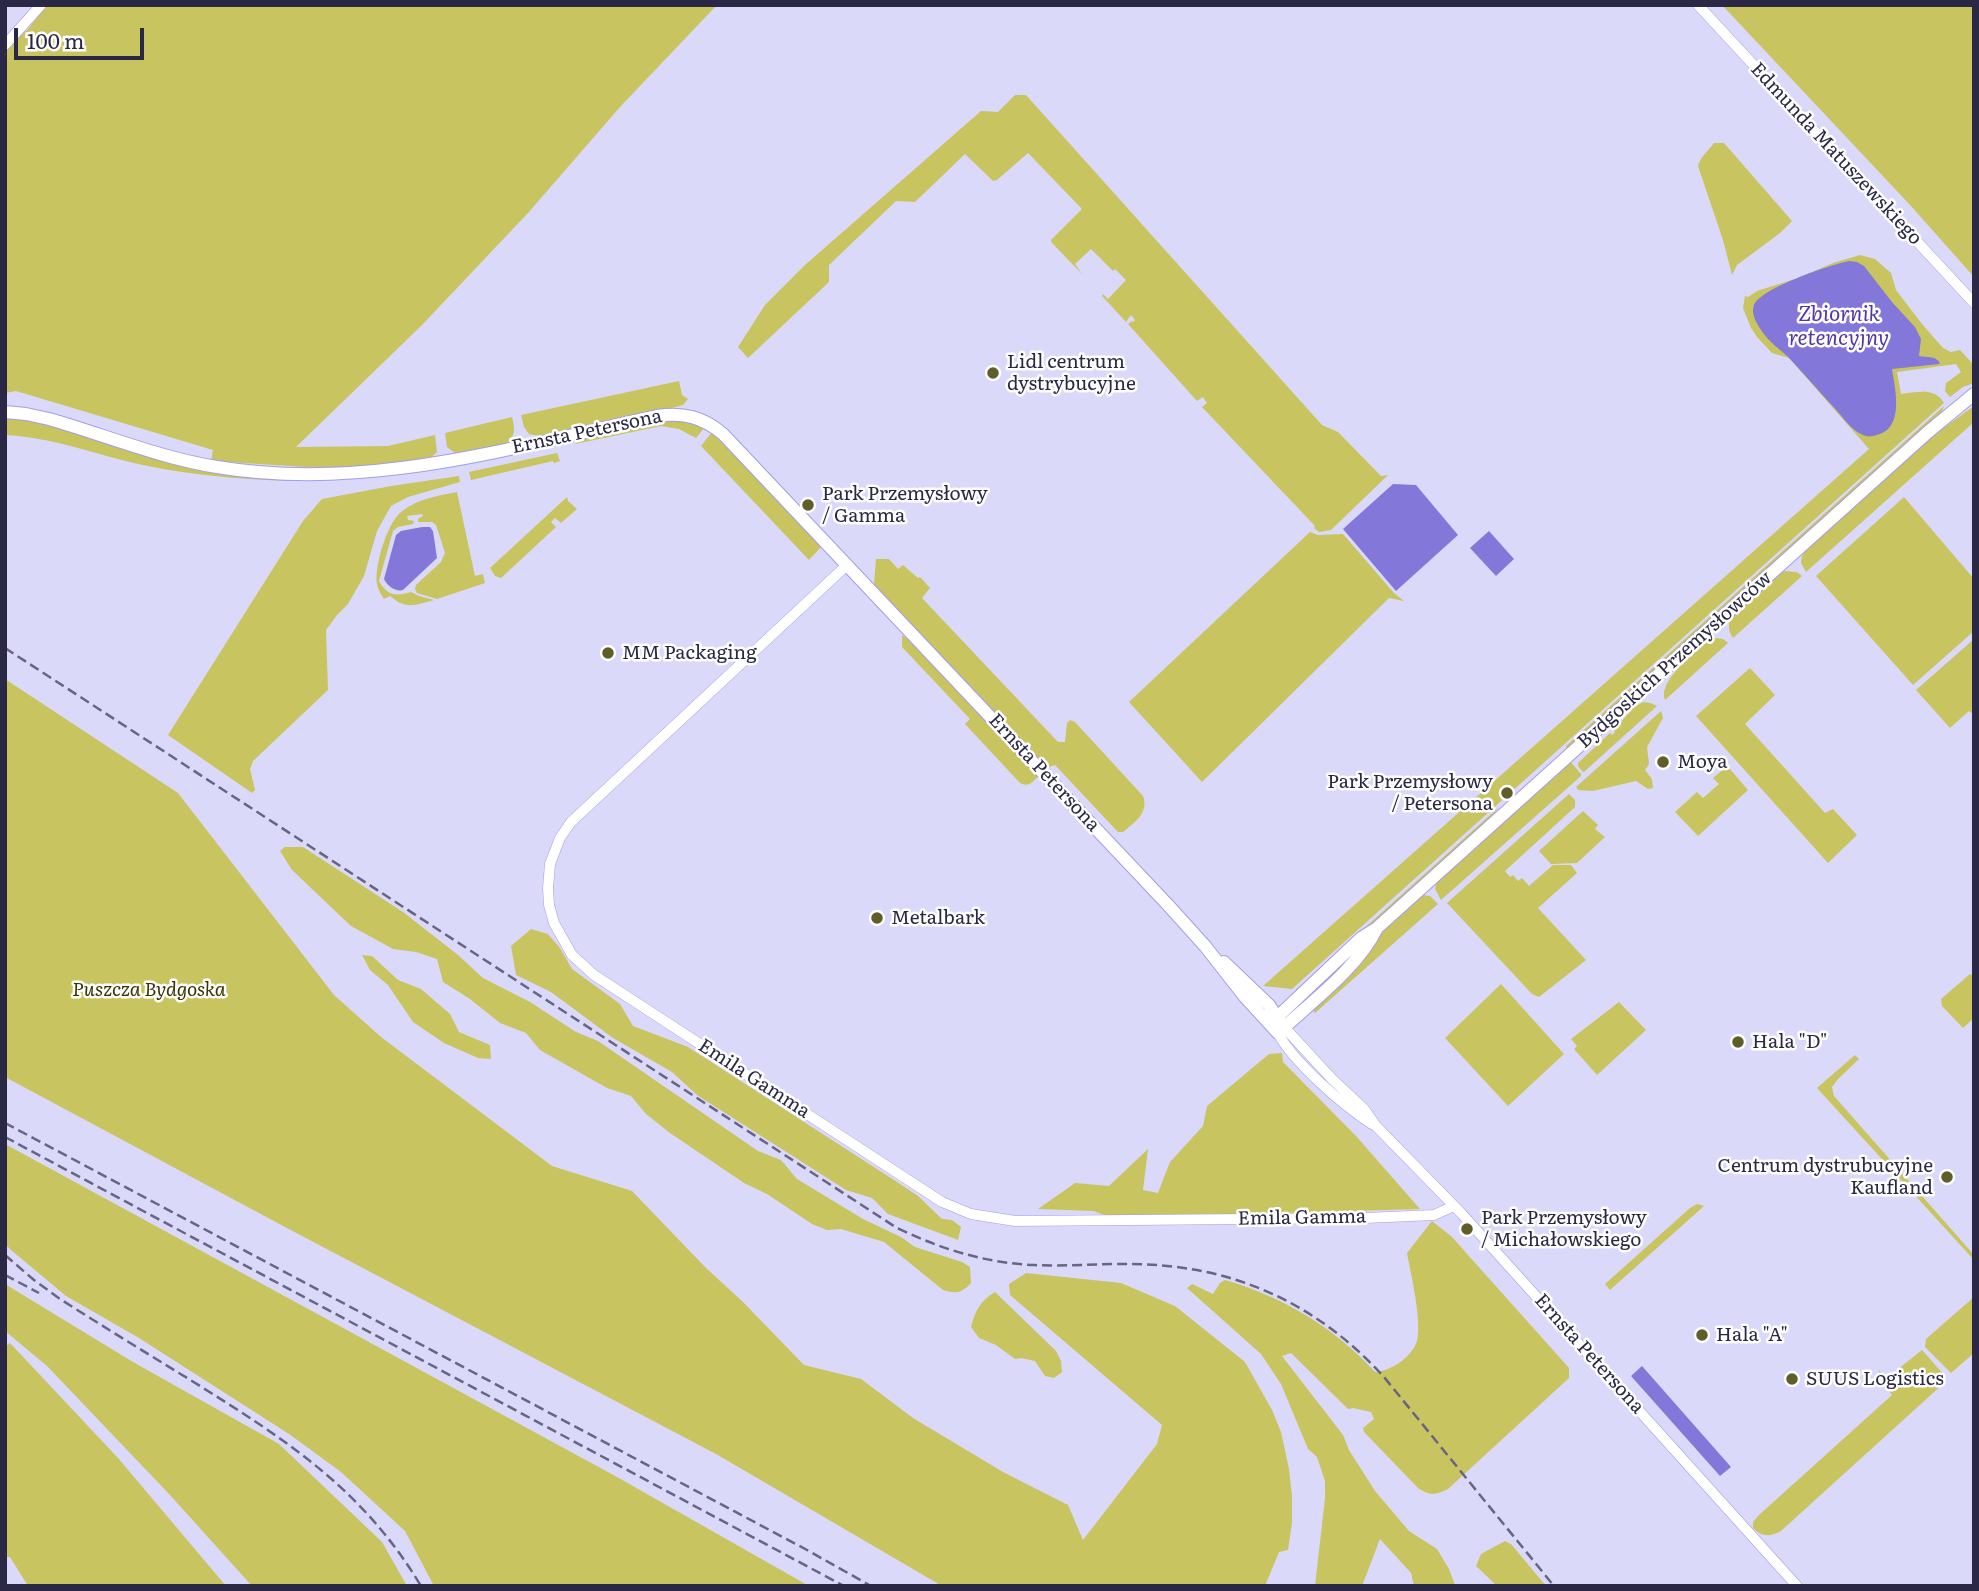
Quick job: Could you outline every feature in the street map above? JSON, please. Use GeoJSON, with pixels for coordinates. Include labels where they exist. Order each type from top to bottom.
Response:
{"type":"FeatureCollection","features":[{"type":"Feature","properties":{"kind":"street"},"geometry":{"type":"LineString","coordinates":[[5,45],[41,5]]}},
{"type":"Feature","properties":{"kind":"street","name":"Edmunda Matuszewskiego"},"geometry":{"type":"LineString","coordinates":[[1698,5],[1974,303]]}},
{"type":"Feature","properties":{"kind":"street","name":"Bydgoskich Przemysłowców"},"geometry":{"type":"LineString","coordinates":[[1277,1025],[1362,939],[1928,432],[1974,394]]}},
{"type":"Feature","properties":{"kind":"street","name":"Ernsta Petersona"},"geometry":{"type":"LineString","coordinates":[[5,412],[49,419],[206,465],[245,471],[327,474],[421,466],[657,416],[676,414],[704,421],[723,434],[1168,905],[1231,981],[1364,1109],[1376,1126],[1454,1206],[1797,1586]]}},
{"type":"Feature","properties":{"kind":"street","name":"Emila Gamma"},"geometry":{"type":"LineString","coordinates":[[847,565],[617,778],[559,838],[552,857],[548,888],[554,923],[572,955],[608,985],[942,1202],[971,1214],[1015,1221],[1365,1218],[1434,1214],[1454,1206]]}},
{"type":"Feature","properties":{"kind":"green space"},"geometry":{"type":"Polygon","coordinates":[[[47,5],[717,5],[620,107],[528,213],[422,325],[296,447],[388,446],[435,435],[437,452],[428,460],[337,469],[211,461],[213,450],[16,391],[5,393],[5,49],[27,30],[47,5]]]}},
{"type":"Feature","properties":{"kind":"green space"},"geometry":{"type":"Polygon","coordinates":[[[1722,5],[1974,5],[1974,277],[1911,206],[1722,5]]]}},
{"type":"Feature","properties":{"kind":"green space"},"geometry":{"type":"Polygon","coordinates":[[[1015,95],[1026,95],[1322,425],[1338,432],[1381,476],[1388,475],[1331,530],[1319,532],[1314,528],[1202,407],[1207,403],[1203,397],[1197,401],[1128,324],[1135,320],[1131,315],[1126,322],[1102,296],[1103,294],[1108,299],[1126,280],[1091,249],[1075,264],[1082,274],[1052,243],[1051,240],[1082,209],[1028,153],[993,181],[965,154],[915,202],[896,201],[829,265],[829,282],[748,358],[738,347],[765,305],[805,265],[981,111],[998,112],[1015,95]]]}},
{"type":"Feature","properties":{"kind":"green space"},"geometry":{"type":"Polygon","coordinates":[[[1714,143],[1724,143],[1792,221],[1737,265],[1732,275],[1698,166],[1714,143]]]}},
{"type":"Feature","properties":{"kind":"green space"},"geometry":{"type":"Polygon","coordinates":[[[1860,255],[1875,259],[1891,273],[1896,290],[1943,348],[1951,352],[1960,350],[1974,365],[1974,383],[1950,397],[1945,391],[1946,383],[1961,372],[1956,364],[1897,372],[1901,394],[1931,393],[1944,403],[1292,989],[1263,986],[1869,449],[1789,358],[1772,353],[1757,337],[1743,308],[1745,296],[1860,255]]]}},
{"type":"Feature","properties":{"kind":"green space"},"geometry":{"type":"Polygon","coordinates":[[[679,381],[682,395],[688,399],[683,405],[543,437],[529,434],[524,427],[521,415],[679,381]]]}},
{"type":"Feature","properties":{"kind":"green space"},"geometry":{"type":"Polygon","coordinates":[[[1944,406],[1941,414],[1567,750],[1566,746],[1944,406]]]}},
{"type":"Feature","properties":{"kind":"green space"},"geometry":{"type":"Polygon","coordinates":[[[1974,406],[1974,422],[1806,572],[1801,563],[1808,547],[1931,437],[1974,406]]]}},
{"type":"Feature","properties":{"kind":"green space"},"geometry":{"type":"Polygon","coordinates":[[[5,417],[26,418],[181,464],[318,479],[293,481],[229,477],[143,465],[57,443],[5,435],[5,417]]]}},
{"type":"Feature","properties":{"kind":"green space"},"geometry":{"type":"Polygon","coordinates":[[[512,417],[514,432],[505,444],[455,453],[447,447],[445,433],[512,417]]]}},
{"type":"Feature","properties":{"kind":"green space"},"geometry":{"type":"Polygon","coordinates":[[[666,420],[685,421],[704,428],[696,438],[679,429],[661,426],[575,444],[580,438],[666,420]]]}},
{"type":"Feature","properties":{"kind":"green space"},"geometry":{"type":"Polygon","coordinates":[[[712,432],[822,546],[809,560],[701,446],[712,432]]]}},
{"type":"Feature","properties":{"kind":"green space"},"geometry":{"type":"Polygon","coordinates":[[[557,453],[560,461],[554,463],[553,461],[471,480],[469,472],[557,453]]]}},
{"type":"Feature","properties":{"kind":"green space"},"geometry":{"type":"Polygon","coordinates":[[[459,476],[460,482],[408,497],[391,506],[377,531],[364,576],[348,604],[326,630],[328,690],[253,761],[250,769],[255,790],[252,793],[168,735],[303,521],[322,499],[459,476]]]}},
{"type":"Feature","properties":{"kind":"green space"},"geometry":{"type":"Polygon","coordinates":[[[457,492],[475,576],[483,574],[485,583],[437,599],[417,593],[416,585],[441,562],[445,553],[436,525],[432,522],[418,522],[422,514],[407,516],[408,520],[414,521],[413,524],[398,527],[393,531],[379,581],[389,593],[411,592],[434,600],[406,605],[390,596],[384,599],[377,584],[378,567],[382,546],[395,519],[406,508],[420,501],[457,492]]]}},
{"type":"Feature","properties":{"kind":"green space"},"geometry":{"type":"Polygon","coordinates":[[[567,497],[577,509],[561,523],[555,518],[551,522],[556,527],[501,578],[495,576],[490,568],[567,497]]]}},
{"type":"Feature","properties":{"kind":"green space"},"geometry":{"type":"Polygon","coordinates":[[[1904,497],[1974,579],[1974,631],[1913,685],[1816,576],[1904,497]]]}},
{"type":"Feature","properties":{"kind":"green space"},"geometry":{"type":"Polygon","coordinates":[[[1310,532],[1318,535],[1343,534],[1404,601],[1389,598],[1202,782],[1129,702],[1310,532]]]}},
{"type":"Feature","properties":{"kind":"green space"},"geometry":{"type":"Polygon","coordinates":[[[876,559],[889,559],[898,569],[903,565],[920,577],[930,588],[922,598],[1058,742],[1065,742],[1067,723],[1070,720],[1075,722],[1143,796],[1144,807],[1136,821],[1123,832],[1118,832],[1055,765],[1046,768],[874,584],[876,559]]]}},
{"type":"Feature","properties":{"kind":"green space"},"geometry":{"type":"Polygon","coordinates":[[[1785,571],[1797,572],[1802,576],[1733,638],[1729,627],[1731,616],[1776,575],[1785,571]]]}},
{"type":"Feature","properties":{"kind":"green space"},"geometry":{"type":"Polygon","coordinates":[[[902,635],[918,647],[1039,775],[1033,781],[1026,785],[1020,783],[965,724],[970,719],[902,647],[902,635]]]}},
{"type":"Feature","properties":{"kind":"green space"},"geometry":{"type":"Polygon","coordinates":[[[1716,638],[1728,643],[1665,700],[1664,692],[1672,676],[1709,639],[1716,638]]]}},
{"type":"Feature","properties":{"kind":"green space"},"geometry":{"type":"Polygon","coordinates":[[[1974,639],[1974,715],[1969,711],[1950,728],[1916,690],[1974,639]]]}},
{"type":"Feature","properties":{"kind":"green space"},"geometry":{"type":"Polygon","coordinates":[[[1750,668],[1775,695],[1745,724],[1825,813],[1833,809],[1857,835],[1828,863],[1696,716],[1750,668]]]}},
{"type":"Feature","properties":{"kind":"green space","name":"Puszcza Bydgoska"},"geometry":{"type":"Polygon","coordinates":[[[5,679],[178,793],[334,995],[381,1037],[552,1166],[632,1191],[804,1365],[861,1379],[913,1418],[1003,1472],[1068,1505],[1083,1540],[1157,1444],[1162,1425],[1010,1295],[1009,1284],[1026,1273],[1121,1283],[1175,1306],[1245,1362],[1281,1432],[1289,1469],[1292,1523],[1288,1550],[1279,1552],[1265,1586],[942,1586],[716,1454],[5,1077],[5,679]]]}},
{"type":"Feature","properties":{"kind":"green space"},"geometry":{"type":"Polygon","coordinates":[[[1643,702],[1657,706],[1583,772],[1578,763],[1610,733],[1612,735],[1633,708],[1643,702]]]}},
{"type":"Feature","properties":{"kind":"green space"},"geometry":{"type":"Polygon","coordinates":[[[1661,711],[1663,718],[1647,747],[1649,764],[1645,770],[1652,779],[1653,788],[1648,789],[1636,781],[1593,791],[1578,790],[1576,787],[1661,711]]]}},
{"type":"Feature","properties":{"kind":"green space"},"geometry":{"type":"Polygon","coordinates":[[[1570,761],[1581,776],[1441,900],[1435,889],[1437,880],[1570,761]]]}},
{"type":"Feature","properties":{"kind":"green space"},"geometry":{"type":"Polygon","coordinates":[[[1725,768],[1729,768],[1748,790],[1698,836],[1675,812],[1697,792],[1703,798],[1719,784],[1713,778],[1725,768]]]}},
{"type":"Feature","properties":{"kind":"green space"},"geometry":{"type":"Polygon","coordinates":[[[1569,794],[1575,800],[1575,807],[1505,871],[1518,881],[1522,878],[1529,886],[1553,865],[1571,865],[1577,873],[1538,908],[1586,960],[1539,997],[1532,994],[1447,903],[1569,794]]]}},
{"type":"Feature","properties":{"kind":"green space"},"geometry":{"type":"Polygon","coordinates":[[[1499,807],[1491,817],[1297,993],[1296,989],[1499,807]]]}},
{"type":"Feature","properties":{"kind":"green space"},"geometry":{"type":"Polygon","coordinates":[[[1583,811],[1598,825],[1595,829],[1605,837],[1577,863],[1551,864],[1539,851],[1583,811]]]}},
{"type":"Feature","properties":{"kind":"green space"},"geometry":{"type":"Polygon","coordinates":[[[285,847],[303,847],[403,912],[483,978],[530,1002],[576,1032],[598,1041],[758,1151],[781,1160],[797,1179],[915,1247],[970,1267],[971,1283],[959,1292],[943,1290],[884,1242],[841,1229],[827,1230],[812,1224],[767,1194],[744,1183],[670,1133],[646,1114],[631,1096],[607,1088],[540,1050],[526,1033],[500,1023],[443,982],[437,959],[416,952],[393,949],[351,926],[292,870],[280,851],[285,847]]]}},
{"type":"Feature","properties":{"kind":"green space"},"geometry":{"type":"Polygon","coordinates":[[[1423,895],[1430,896],[1438,904],[1315,1013],[1310,1007],[1342,978],[1395,918],[1423,895]]]}},
{"type":"Feature","properties":{"kind":"green space"},"geometry":{"type":"Polygon","coordinates":[[[531,929],[548,934],[572,969],[620,1004],[633,1026],[688,1047],[897,1182],[918,1196],[942,1219],[952,1220],[961,1227],[958,1240],[888,1214],[872,1198],[846,1190],[697,1095],[672,1072],[613,1038],[551,992],[516,975],[511,946],[531,929]]]}},
{"type":"Feature","properties":{"kind":"green space"},"geometry":{"type":"Polygon","coordinates":[[[362,955],[372,956],[398,980],[421,989],[450,1014],[459,1032],[490,1045],[491,1059],[478,1058],[444,1043],[413,1022],[388,985],[370,970],[362,955]]]}},
{"type":"Feature","properties":{"kind":"green space"},"geometry":{"type":"Polygon","coordinates":[[[1970,974],[1974,976],[1974,1018],[1963,1028],[1942,1006],[1941,999],[1970,974]]]}},
{"type":"Feature","properties":{"kind":"green space"},"geometry":{"type":"Polygon","coordinates":[[[1501,984],[1564,1054],[1508,1106],[1445,1038],[1501,984]]]}},
{"type":"Feature","properties":{"kind":"green space"},"geometry":{"type":"Polygon","coordinates":[[[1619,1002],[1646,1030],[1597,1075],[1574,1049],[1577,1046],[1571,1039],[1619,1002]]]}},
{"type":"Feature","properties":{"kind":"green space"},"geometry":{"type":"Polygon","coordinates":[[[1282,1053],[1283,1062],[1356,1136],[1420,1209],[1113,1218],[1093,1211],[1038,1209],[1075,1183],[1109,1186],[1148,1149],[1143,1190],[1158,1193],[1170,1162],[1203,1126],[1207,1106],[1269,1054],[1282,1053]]]}},
{"type":"Feature","properties":{"kind":"green space"},"geometry":{"type":"Polygon","coordinates":[[[1855,1055],[1859,1059],[1832,1087],[1834,1096],[1974,1255],[1974,1260],[1817,1088],[1855,1055]]]}},
{"type":"Feature","properties":{"kind":"green space"},"geometry":{"type":"Polygon","coordinates":[[[5,1144],[617,1477],[809,1586],[434,1586],[405,1531],[341,1472],[289,1434],[139,1338],[66,1296],[5,1244],[5,1144]]]}},
{"type":"Feature","properties":{"kind":"green space"},"geometry":{"type":"Polygon","coordinates":[[[1697,1204],[1704,1206],[1610,1290],[1605,1284],[1697,1204]]]}},
{"type":"Feature","properties":{"kind":"green space"},"geometry":{"type":"Polygon","coordinates":[[[1432,1221],[1452,1237],[1569,1368],[1569,1378],[1448,1489],[1433,1494],[1418,1488],[1364,1432],[1363,1428],[1374,1419],[1371,1412],[1348,1409],[1291,1353],[1282,1356],[1343,1435],[1349,1450],[1375,1491],[1409,1531],[1437,1549],[1455,1585],[1414,1586],[1411,1573],[1380,1539],[1362,1586],[1315,1586],[1325,1498],[1325,1481],[1317,1457],[1308,1449],[1281,1384],[1261,1354],[1187,1288],[1192,1284],[1213,1294],[1225,1280],[1267,1295],[1325,1328],[1375,1372],[1381,1371],[1406,1358],[1417,1341],[1417,1310],[1407,1253],[1432,1221]]]}},
{"type":"Feature","properties":{"kind":"green space"},"geometry":{"type":"Polygon","coordinates":[[[5,1284],[133,1362],[279,1444],[382,1542],[407,1586],[252,1586],[47,1366],[5,1331],[5,1284]]]}},
{"type":"Feature","properties":{"kind":"green space"},"geometry":{"type":"Polygon","coordinates":[[[995,1292],[1056,1351],[1062,1372],[1054,1378],[1045,1376],[1035,1361],[1015,1359],[996,1345],[979,1338],[971,1327],[974,1316],[982,1303],[995,1292]]]}},
{"type":"Feature","properties":{"kind":"green space"},"geometry":{"type":"Polygon","coordinates":[[[1974,1297],[1974,1353],[1951,1373],[1925,1347],[1926,1339],[1974,1297]]]}},
{"type":"Feature","properties":{"kind":"green space"},"geometry":{"type":"Polygon","coordinates":[[[10,1343],[118,1458],[226,1586],[28,1586],[10,1557],[5,1557],[5,1347],[10,1343]]]}},
{"type":"Feature","properties":{"kind":"green space"},"geometry":{"type":"Polygon","coordinates":[[[1922,1350],[1945,1376],[1944,1383],[1781,1531],[1766,1535],[1753,1528],[1753,1522],[1759,1515],[1892,1395],[1882,1381],[1879,1370],[1887,1378],[1922,1350]]]}},
{"type":"Feature","properties":{"kind":"green space"},"geometry":{"type":"Polygon","coordinates":[[[1505,1541],[1511,1544],[1546,1586],[1497,1586],[1476,1566],[1481,1554],[1505,1541]]]}},
{"type":"Feature","properties":{"kind":"water","name":"Zbiornik retencyjny"},"geometry":{"type":"Polygon","coordinates":[[[1849,261],[1864,266],[1915,327],[1921,339],[1919,356],[1933,358],[1940,363],[1892,369],[1896,397],[1895,416],[1886,431],[1873,436],[1863,435],[1849,424],[1791,360],[1767,338],[1753,313],[1759,298],[1769,292],[1812,272],[1849,261]]]}},
{"type":"Feature","properties":{"kind":"water"},"geometry":{"type":"Polygon","coordinates":[[[1393,484],[1416,485],[1458,535],[1396,591],[1343,529],[1393,484]]]}},
{"type":"Feature","properties":{"kind":"water"},"geometry":{"type":"Polygon","coordinates":[[[430,527],[433,531],[437,558],[403,590],[395,589],[384,579],[396,535],[401,531],[430,527]]]}},
{"type":"Feature","properties":{"kind":"water"},"geometry":{"type":"Polygon","coordinates":[[[1489,531],[1514,559],[1496,576],[1470,548],[1489,531]]]}},
{"type":"Feature","properties":{"kind":"water"},"geometry":{"type":"Polygon","coordinates":[[[1642,1366],[1731,1467],[1720,1476],[1631,1376],[1642,1366]]]}},
{"type":"Feature","properties":{"kind":"railway"},"geometry":{"type":"LineString","coordinates":[[5,648],[897,1228],[947,1248],[1016,1264],[1150,1265],[1199,1270],[1258,1288],[1313,1316],[1362,1354],[1384,1377],[1554,1586]]}},
{"type":"Feature","properties":{"kind":"railway"},"geometry":{"type":"LineString","coordinates":[[5,1123],[871,1586]]}},
{"type":"Feature","properties":{"kind":"railway"},"geometry":{"type":"LineString","coordinates":[[5,1137],[844,1586]]}},
{"type":"Feature","properties":{"kind":"railway"},"geometry":{"type":"LineString","coordinates":[[5,1255],[60,1299],[259,1424],[320,1469],[374,1521],[421,1586]]}},
{"type":"Feature","properties":{"kind":"railway"},"geometry":{"type":"LineString","coordinates":[[5,1275],[39,1293]]}},
{"type":"Feature","properties":{"kind":"place","name":"Lidl centrum dystrybucyjne"},"geometry":{"type":"Point","coordinates":[993,373]}},
{"type":"Feature","properties":{"kind":"place","name":"Park Przemysłowy / Gamma"},"geometry":{"type":"Point","coordinates":[808,505]}},
{"type":"Feature","properties":{"kind":"place","name":"MM Packaging"},"geometry":{"type":"Point","coordinates":[608,653]}},
{"type":"Feature","properties":{"kind":"place","name":"Moya"},"geometry":{"type":"Point","coordinates":[1663,762]}},
{"type":"Feature","properties":{"kind":"place","name":"Park Przemysłowy / Petersona"},"geometry":{"type":"Point","coordinates":[1507,793]}},
{"type":"Feature","properties":{"kind":"place","name":"Metalbark"},"geometry":{"type":"Point","coordinates":[877,918]}},
{"type":"Feature","properties":{"kind":"place","name":"Hala \"D\""},"geometry":{"type":"Point","coordinates":[1738,1042]}},
{"type":"Feature","properties":{"kind":"place","name":"Centrum dystrubucyjne Kaufland"},"geometry":{"type":"Point","coordinates":[1947,1177]}},
{"type":"Feature","properties":{"kind":"place","name":"Park Przemysłowy / Michałowskiego"},"geometry":{"type":"Point","coordinates":[1467,1229]}},
{"type":"Feature","properties":{"kind":"place","name":"Hala \"A\""},"geometry":{"type":"Point","coordinates":[1702,1335]}},
{"type":"Feature","properties":{"kind":"place","name":"SUUS Logistics"},"geometry":{"type":"Point","coordinates":[1792,1379]}}]}
